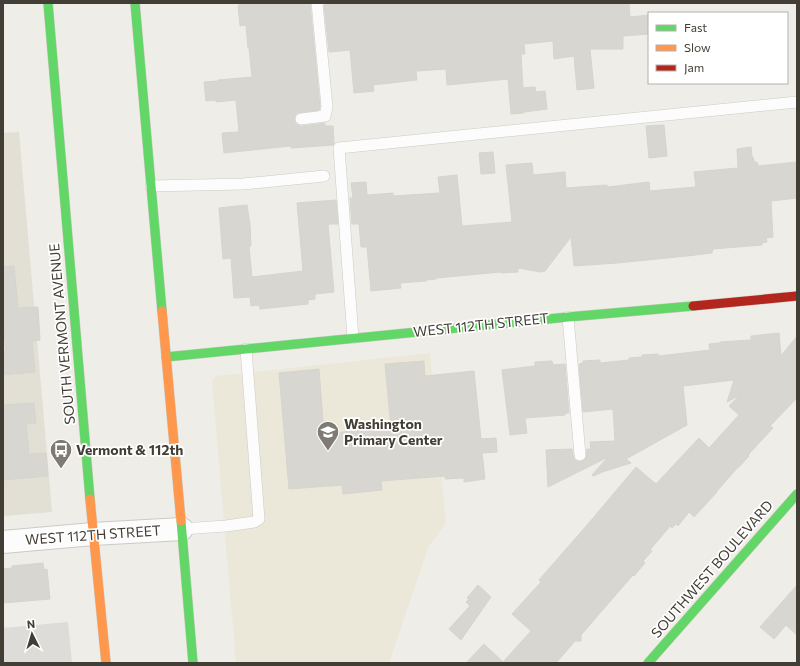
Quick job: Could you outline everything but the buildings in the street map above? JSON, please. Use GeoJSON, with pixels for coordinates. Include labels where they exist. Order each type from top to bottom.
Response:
{"type":"FeatureCollection","features":[{"type":"Feature","properties":{"kind":"main road","name":"SOUTH VERMONT AVENUE"},"geometry":{"type":"LineString","coordinates":[[48,3],[93,534],[106,663]]}},
{"type":"Feature","properties":{"kind":"main road"},"geometry":{"type":"LineString","coordinates":[[135,3],[193,663]]}},
{"type":"Feature","properties":{"kind":"main road","name":"WEST 112TH STREET"},"geometry":{"type":"LineString","coordinates":[[166,357],[797,296]]}},
{"type":"Feature","properties":{"kind":"main road","name":"SOUTHWEST BOULEVARD"},"geometry":{"type":"LineString","coordinates":[[648,663],[797,494]]}},
{"type":"Feature","properties":{"kind":"street","name":"WEST 112TH STREET"},"geometry":{"type":"LineString","coordinates":[[3,542],[93,534],[182,529]]}},
{"type":"Feature","properties":{"kind":"lane"},"geometry":{"type":"LineString","coordinates":[[301,119],[325,116],[327,107],[317,3]]}},
{"type":"Feature","properties":{"kind":"lane"},"geometry":{"type":"LineString","coordinates":[[353,338],[339,148],[797,102]]}},
{"type":"Feature","properties":{"kind":"lane"},"geometry":{"type":"LineString","coordinates":[[151,186],[243,184],[324,176]]}},
{"type":"Feature","properties":{"kind":"lane"},"geometry":{"type":"LineString","coordinates":[[568,317],[580,455]]}},
{"type":"Feature","properties":{"kind":"lane"},"geometry":{"type":"LineString","coordinates":[[182,529],[226,526],[254,522],[258,518],[246,349]]}},
{"type":"Feature","properties":{"kind":"shaded area"},"geometry":{"type":"Polygon","coordinates":[[[19,132],[52,512],[3,516],[3,133],[19,132]]]}},
{"type":"Feature","properties":{"kind":"shaded area","name":"Washington Primary Center"},"geometry":{"type":"Polygon","coordinates":[[[430,353],[446,523],[428,548],[389,663],[236,663],[212,381],[216,376],[430,353]]]}},
{"type":"Feature","properties":{"kind":"shaded area"},"geometry":{"type":"Polygon","coordinates":[[[68,622],[72,663],[3,663],[3,628],[68,622]]]}},
{"type":"Feature","properties":{"kind":"traffic: fast"},"geometry":{"type":"LineString","coordinates":[[48,3],[90,499]]}},
{"type":"Feature","properties":{"kind":"traffic: fast"},"geometry":{"type":"LineString","coordinates":[[135,3],[162,311]]}},
{"type":"Feature","properties":{"kind":"traffic: fast"},"geometry":{"type":"LineString","coordinates":[[166,357],[693,306]]}},
{"type":"Feature","properties":{"kind":"traffic: fast"},"geometry":{"type":"LineString","coordinates":[[648,663],[797,494]]}},
{"type":"Feature","properties":{"kind":"traffic: fast"},"geometry":{"type":"LineString","coordinates":[[181,521],[193,663]]}},
{"type":"Feature","properties":{"kind":"traffic: slow"},"geometry":{"type":"LineString","coordinates":[[162,311],[181,521]]}},
{"type":"Feature","properties":{"kind":"traffic: slow"},"geometry":{"type":"LineString","coordinates":[[90,499],[106,663]]}},
{"type":"Feature","properties":{"kind":"traffic: jam"},"geometry":{"type":"LineString","coordinates":[[693,306],[797,296]]}},
{"type":"Feature","properties":{"kind":"place","name":"Washington Primary Center"},"geometry":{"type":"Point","coordinates":[328,452]}},
{"type":"Feature","properties":{"kind":"place","name":"Vermont & 112th"},"geometry":{"type":"Point","coordinates":[61,470]}}]}
